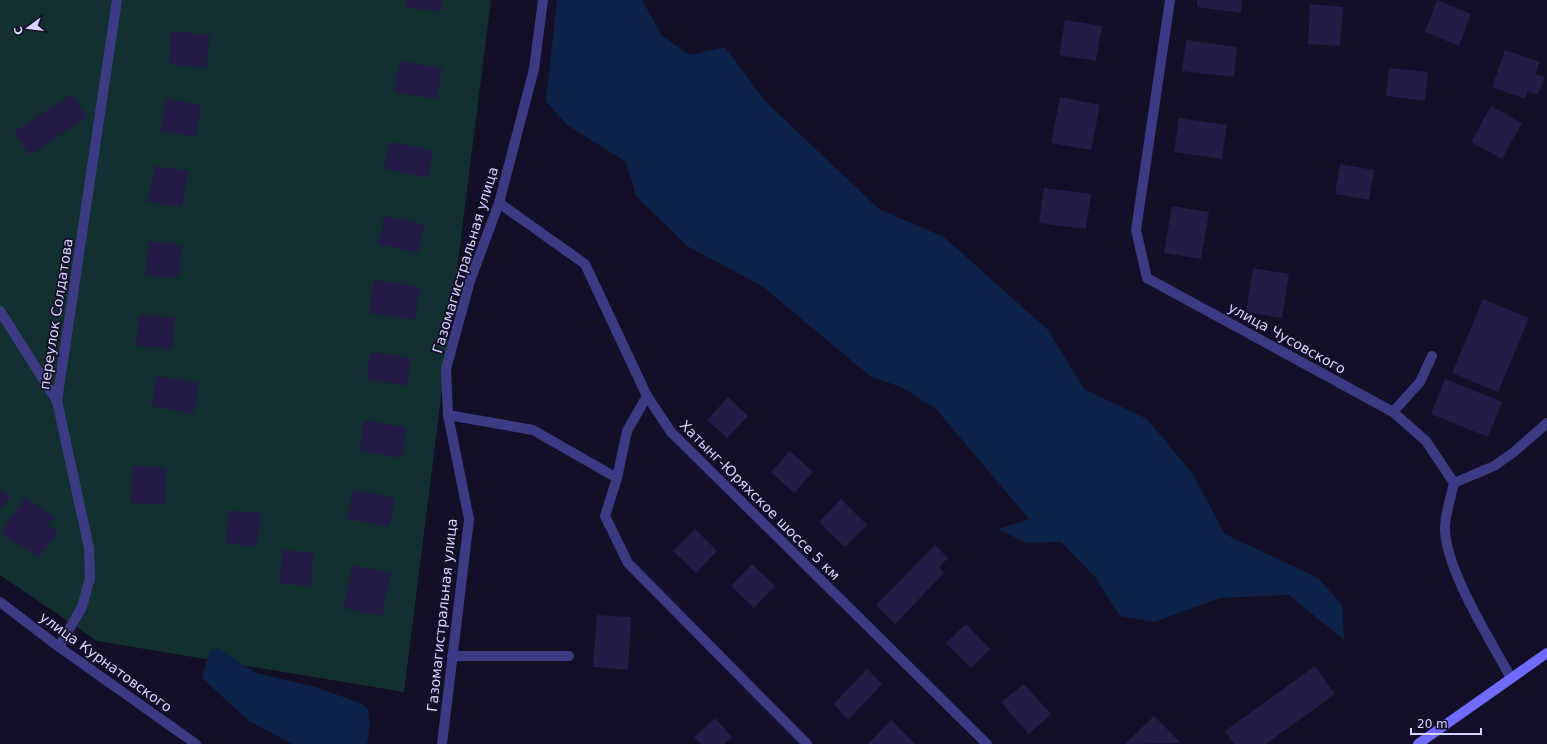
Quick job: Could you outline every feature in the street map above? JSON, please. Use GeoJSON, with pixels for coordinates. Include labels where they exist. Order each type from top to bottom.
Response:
{"type":"FeatureCollection","features":[{"type":"Feature","properties":{"kind":"main road"},"geometry":{"type":"LineString","coordinates":[[1418,744],[1547,653]]}},
{"type":"Feature","properties":{"kind":"street","name":"переулок Солдатова"},"geometry":{"type":"LineString","coordinates":[[59,647],[82,607],[90,578],[89,548],[57,401],[117,0]]}},
{"type":"Feature","properties":{"kind":"street","name":"Газомагистральная улица"},"geometry":{"type":"LineString","coordinates":[[442,744],[469,519],[448,415],[446,369],[470,281],[499,203],[534,69],[543,0]]}},
{"type":"Feature","properties":{"kind":"street","name":"улица Чусовского"},"geometry":{"type":"LineString","coordinates":[[1170,0],[1136,230],[1147,278],[1393,412],[1426,441],[1454,483]]}},
{"type":"Feature","properties":{"kind":"street","name":"Хатынг-Юряхское шоссе 5 км"},"geometry":{"type":"LineString","coordinates":[[499,203],[585,264],[647,396],[671,432],[987,744]]}},
{"type":"Feature","properties":{"kind":"street"},"geometry":{"type":"LineString","coordinates":[[0,311],[57,401]]}},
{"type":"Feature","properties":{"kind":"street"},"geometry":{"type":"LineString","coordinates":[[1393,412],[1420,382],[1432,356]]}},
{"type":"Feature","properties":{"kind":"street"},"geometry":{"type":"LineString","coordinates":[[647,396],[627,431],[617,478],[605,516],[628,563],[807,744]]}},
{"type":"Feature","properties":{"kind":"street"},"geometry":{"type":"LineString","coordinates":[[448,415],[533,430],[617,478]]}},
{"type":"Feature","properties":{"kind":"street"},"geometry":{"type":"LineString","coordinates":[[1511,678],[1464,589],[1448,551],[1445,527],[1454,483],[1494,466],[1514,452],[1547,423]]}},
{"type":"Feature","properties":{"kind":"street","name":"улица Курнатовского"},"geometry":{"type":"LineString","coordinates":[[0,602],[59,647],[196,744]]}},
{"type":"Feature","properties":{"kind":"street"},"geometry":{"type":"LineString","coordinates":[[452,656],[569,656]]}},
{"type":"Feature","properties":{"kind":"green space"},"geometry":{"type":"Polygon","coordinates":[[[0,0],[491,0],[404,692],[97,641],[0,575],[0,0]]]}},
{"type":"Feature","properties":{"kind":"water"},"geometry":{"type":"Polygon","coordinates":[[[557,0],[642,0],[662,36],[690,55],[725,47],[766,102],[879,209],[944,237],[1048,330],[1084,389],[1147,419],[1192,473],[1225,534],[1318,578],[1342,605],[1344,640],[1289,595],[1220,598],[1154,622],[1120,616],[1095,577],[1061,542],[1026,543],[998,529],[1029,519],[936,409],[903,388],[870,376],[762,286],[687,246],[636,196],[626,162],[567,125],[546,101],[557,0]]]}},
{"type":"Feature","properties":{"kind":"water"},"geometry":{"type":"Polygon","coordinates":[[[219,648],[256,673],[316,687],[362,704],[368,709],[370,723],[367,744],[292,744],[249,721],[202,678],[210,650],[219,648]]]}},
{"type":"Feature","properties":{"kind":"building"},"geometry":{"type":"Polygon","coordinates":[[[406,0],[442,0],[442,11],[406,8],[406,0]]]}},
{"type":"Feature","properties":{"kind":"building"},"geometry":{"type":"Polygon","coordinates":[[[1197,0],[1242,0],[1241,13],[1197,7],[1197,0]]]}},
{"type":"Feature","properties":{"kind":"building"},"geometry":{"type":"Polygon","coordinates":[[[1437,0],[1471,14],[1459,46],[1425,32],[1437,0]]]}},
{"type":"Feature","properties":{"kind":"building"},"geometry":{"type":"Polygon","coordinates":[[[1310,4],[1343,7],[1340,46],[1308,44],[1310,4]]]}},
{"type":"Feature","properties":{"kind":"building"},"geometry":{"type":"Polygon","coordinates":[[[1065,20],[1102,26],[1096,61],[1059,55],[1065,20]]]}},
{"type":"Feature","properties":{"kind":"building"},"geometry":{"type":"Polygon","coordinates":[[[171,31],[210,35],[206,68],[169,64],[171,31]]]}},
{"type":"Feature","properties":{"kind":"building"},"geometry":{"type":"Polygon","coordinates":[[[1186,40],[1237,47],[1234,77],[1182,71],[1186,40]]]}},
{"type":"Feature","properties":{"kind":"building"},"geometry":{"type":"Polygon","coordinates":[[[1505,50],[1540,62],[1535,74],[1545,77],[1538,95],[1528,91],[1525,99],[1492,87],[1505,50]]]}},
{"type":"Feature","properties":{"kind":"building"},"geometry":{"type":"Polygon","coordinates":[[[399,61],[442,68],[437,99],[394,92],[399,61]]]}},
{"type":"Feature","properties":{"kind":"building"},"geometry":{"type":"Polygon","coordinates":[[[1389,68],[1428,72],[1425,101],[1386,96],[1389,68]]]}},
{"type":"Feature","properties":{"kind":"building"},"geometry":{"type":"Polygon","coordinates":[[[72,94],[87,117],[30,155],[14,132],[72,94]]]}},
{"type":"Feature","properties":{"kind":"building"},"geometry":{"type":"Polygon","coordinates":[[[1060,97],[1100,105],[1091,150],[1051,143],[1060,97]]]}},
{"type":"Feature","properties":{"kind":"building"},"geometry":{"type":"Polygon","coordinates":[[[166,99],[201,105],[196,137],[161,131],[166,99]]]}},
{"type":"Feature","properties":{"kind":"building"},"geometry":{"type":"Polygon","coordinates":[[[1491,106],[1522,123],[1502,159],[1471,142],[1491,106]]]}},
{"type":"Feature","properties":{"kind":"building"},"geometry":{"type":"Polygon","coordinates":[[[1179,118],[1227,125],[1222,159],[1174,152],[1179,118]]]}},
{"type":"Feature","properties":{"kind":"building"},"geometry":{"type":"Polygon","coordinates":[[[390,141],[433,151],[428,178],[384,168],[390,141]]]}},
{"type":"Feature","properties":{"kind":"building"},"geometry":{"type":"Polygon","coordinates":[[[1340,164],[1374,170],[1369,200],[1335,194],[1340,164]]]}},
{"type":"Feature","properties":{"kind":"building"},"geometry":{"type":"Polygon","coordinates":[[[155,166],[188,171],[182,207],[148,202],[155,166]]]}},
{"type":"Feature","properties":{"kind":"building"},"geometry":{"type":"Polygon","coordinates":[[[1044,188],[1091,194],[1086,229],[1039,223],[1044,188]]]}},
{"type":"Feature","properties":{"kind":"building"},"geometry":{"type":"Polygon","coordinates":[[[1172,206],[1209,212],[1201,259],[1164,253],[1172,206]]]}},
{"type":"Feature","properties":{"kind":"building"},"geometry":{"type":"Polygon","coordinates":[[[384,216],[424,224],[418,253],[378,244],[384,216]]]}},
{"type":"Feature","properties":{"kind":"building"},"geometry":{"type":"Polygon","coordinates":[[[149,241],[182,245],[179,278],[146,275],[149,241]]]}},
{"type":"Feature","properties":{"kind":"building"},"geometry":{"type":"Polygon","coordinates":[[[1253,268],[1289,274],[1282,318],[1246,312],[1253,268]]]}},
{"type":"Feature","properties":{"kind":"building"},"geometry":{"type":"Polygon","coordinates":[[[374,280],[420,287],[415,320],[369,313],[374,280]]]}},
{"type":"Feature","properties":{"kind":"building"},"geometry":{"type":"Polygon","coordinates":[[[1483,299],[1529,318],[1498,392],[1452,373],[1483,299]]]}},
{"type":"Feature","properties":{"kind":"building"},"geometry":{"type":"Polygon","coordinates":[[[139,315],[175,318],[172,349],[136,346],[139,315]]]}},
{"type":"Feature","properties":{"kind":"building"},"geometry":{"type":"Polygon","coordinates":[[[371,352],[411,358],[407,386],[366,379],[371,352]]]}},
{"type":"Feature","properties":{"kind":"building"},"geometry":{"type":"Polygon","coordinates":[[[156,376],[199,383],[194,414],[152,406],[156,376]]]}},
{"type":"Feature","properties":{"kind":"building"},"geometry":{"type":"Polygon","coordinates":[[[1445,379],[1502,402],[1488,437],[1431,414],[1445,379]]]}},
{"type":"Feature","properties":{"kind":"building"},"geometry":{"type":"Polygon","coordinates":[[[728,397],[748,416],[727,438],[707,420],[728,397]]]}},
{"type":"Feature","properties":{"kind":"building"},"geometry":{"type":"Polygon","coordinates":[[[364,420],[406,427],[402,458],[360,451],[364,420]]]}},
{"type":"Feature","properties":{"kind":"building"},"geometry":{"type":"Polygon","coordinates":[[[790,451],[813,472],[794,493],[771,472],[790,451]]]}},
{"type":"Feature","properties":{"kind":"building"},"geometry":{"type":"Polygon","coordinates":[[[133,466],[166,468],[165,505],[131,503],[133,466]]]}},
{"type":"Feature","properties":{"kind":"building"},"geometry":{"type":"Polygon","coordinates":[[[0,490],[10,497],[0,510],[0,490]]]}},
{"type":"Feature","properties":{"kind":"building"},"geometry":{"type":"Polygon","coordinates":[[[353,490],[395,498],[389,527],[347,519],[353,490]]]}},
{"type":"Feature","properties":{"kind":"building"},"geometry":{"type":"Polygon","coordinates":[[[25,497],[54,517],[48,524],[58,531],[39,558],[1,532],[25,497]]]}},
{"type":"Feature","properties":{"kind":"building"},"geometry":{"type":"Polygon","coordinates":[[[841,499],[867,525],[845,547],[819,522],[841,499]]]}},
{"type":"Feature","properties":{"kind":"building"},"geometry":{"type":"Polygon","coordinates":[[[229,510],[261,513],[257,547],[226,543],[229,510]]]}},
{"type":"Feature","properties":{"kind":"building"},"geometry":{"type":"Polygon","coordinates":[[[695,529],[717,551],[696,573],[673,551],[695,529]]]}},
{"type":"Feature","properties":{"kind":"building"},"geometry":{"type":"Polygon","coordinates":[[[935,545],[948,558],[939,567],[944,573],[895,624],[876,605],[935,545]]]}},
{"type":"Feature","properties":{"kind":"building"},"geometry":{"type":"Polygon","coordinates":[[[283,549],[314,553],[310,587],[279,583],[283,549]]]}},
{"type":"Feature","properties":{"kind":"building"},"geometry":{"type":"Polygon","coordinates":[[[752,564],[775,586],[754,608],[731,586],[752,564]]]}},
{"type":"Feature","properties":{"kind":"building"},"geometry":{"type":"Polygon","coordinates":[[[352,565],[391,573],[382,616],[344,608],[352,565]]]}},
{"type":"Feature","properties":{"kind":"building"},"geometry":{"type":"Polygon","coordinates":[[[597,615],[631,617],[628,670],[593,667],[597,615]]]}},
{"type":"Feature","properties":{"kind":"building"},"geometry":{"type":"Polygon","coordinates":[[[966,624],[990,649],[971,668],[946,643],[966,624]]]}},
{"type":"Feature","properties":{"kind":"building"},"geometry":{"type":"Polygon","coordinates":[[[1315,666],[1335,694],[1266,744],[1234,744],[1225,731],[1315,666]]]}},
{"type":"Feature","properties":{"kind":"building"},"geometry":{"type":"Polygon","coordinates":[[[867,669],[882,684],[848,720],[834,704],[867,669]]]}},
{"type":"Feature","properties":{"kind":"building"},"geometry":{"type":"Polygon","coordinates":[[[1024,684],[1051,714],[1029,734],[1001,702],[1024,684]]]}},
{"type":"Feature","properties":{"kind":"building"},"geometry":{"type":"Polygon","coordinates":[[[1154,716],[1181,743],[1125,744],[1154,716]]]}},
{"type":"Feature","properties":{"kind":"building"},"geometry":{"type":"Polygon","coordinates":[[[715,718],[732,737],[724,744],[701,744],[694,737],[715,718]]]}},
{"type":"Feature","properties":{"kind":"building"},"geometry":{"type":"Polygon","coordinates":[[[891,720],[915,744],[868,744],[891,720]]]}}]}
